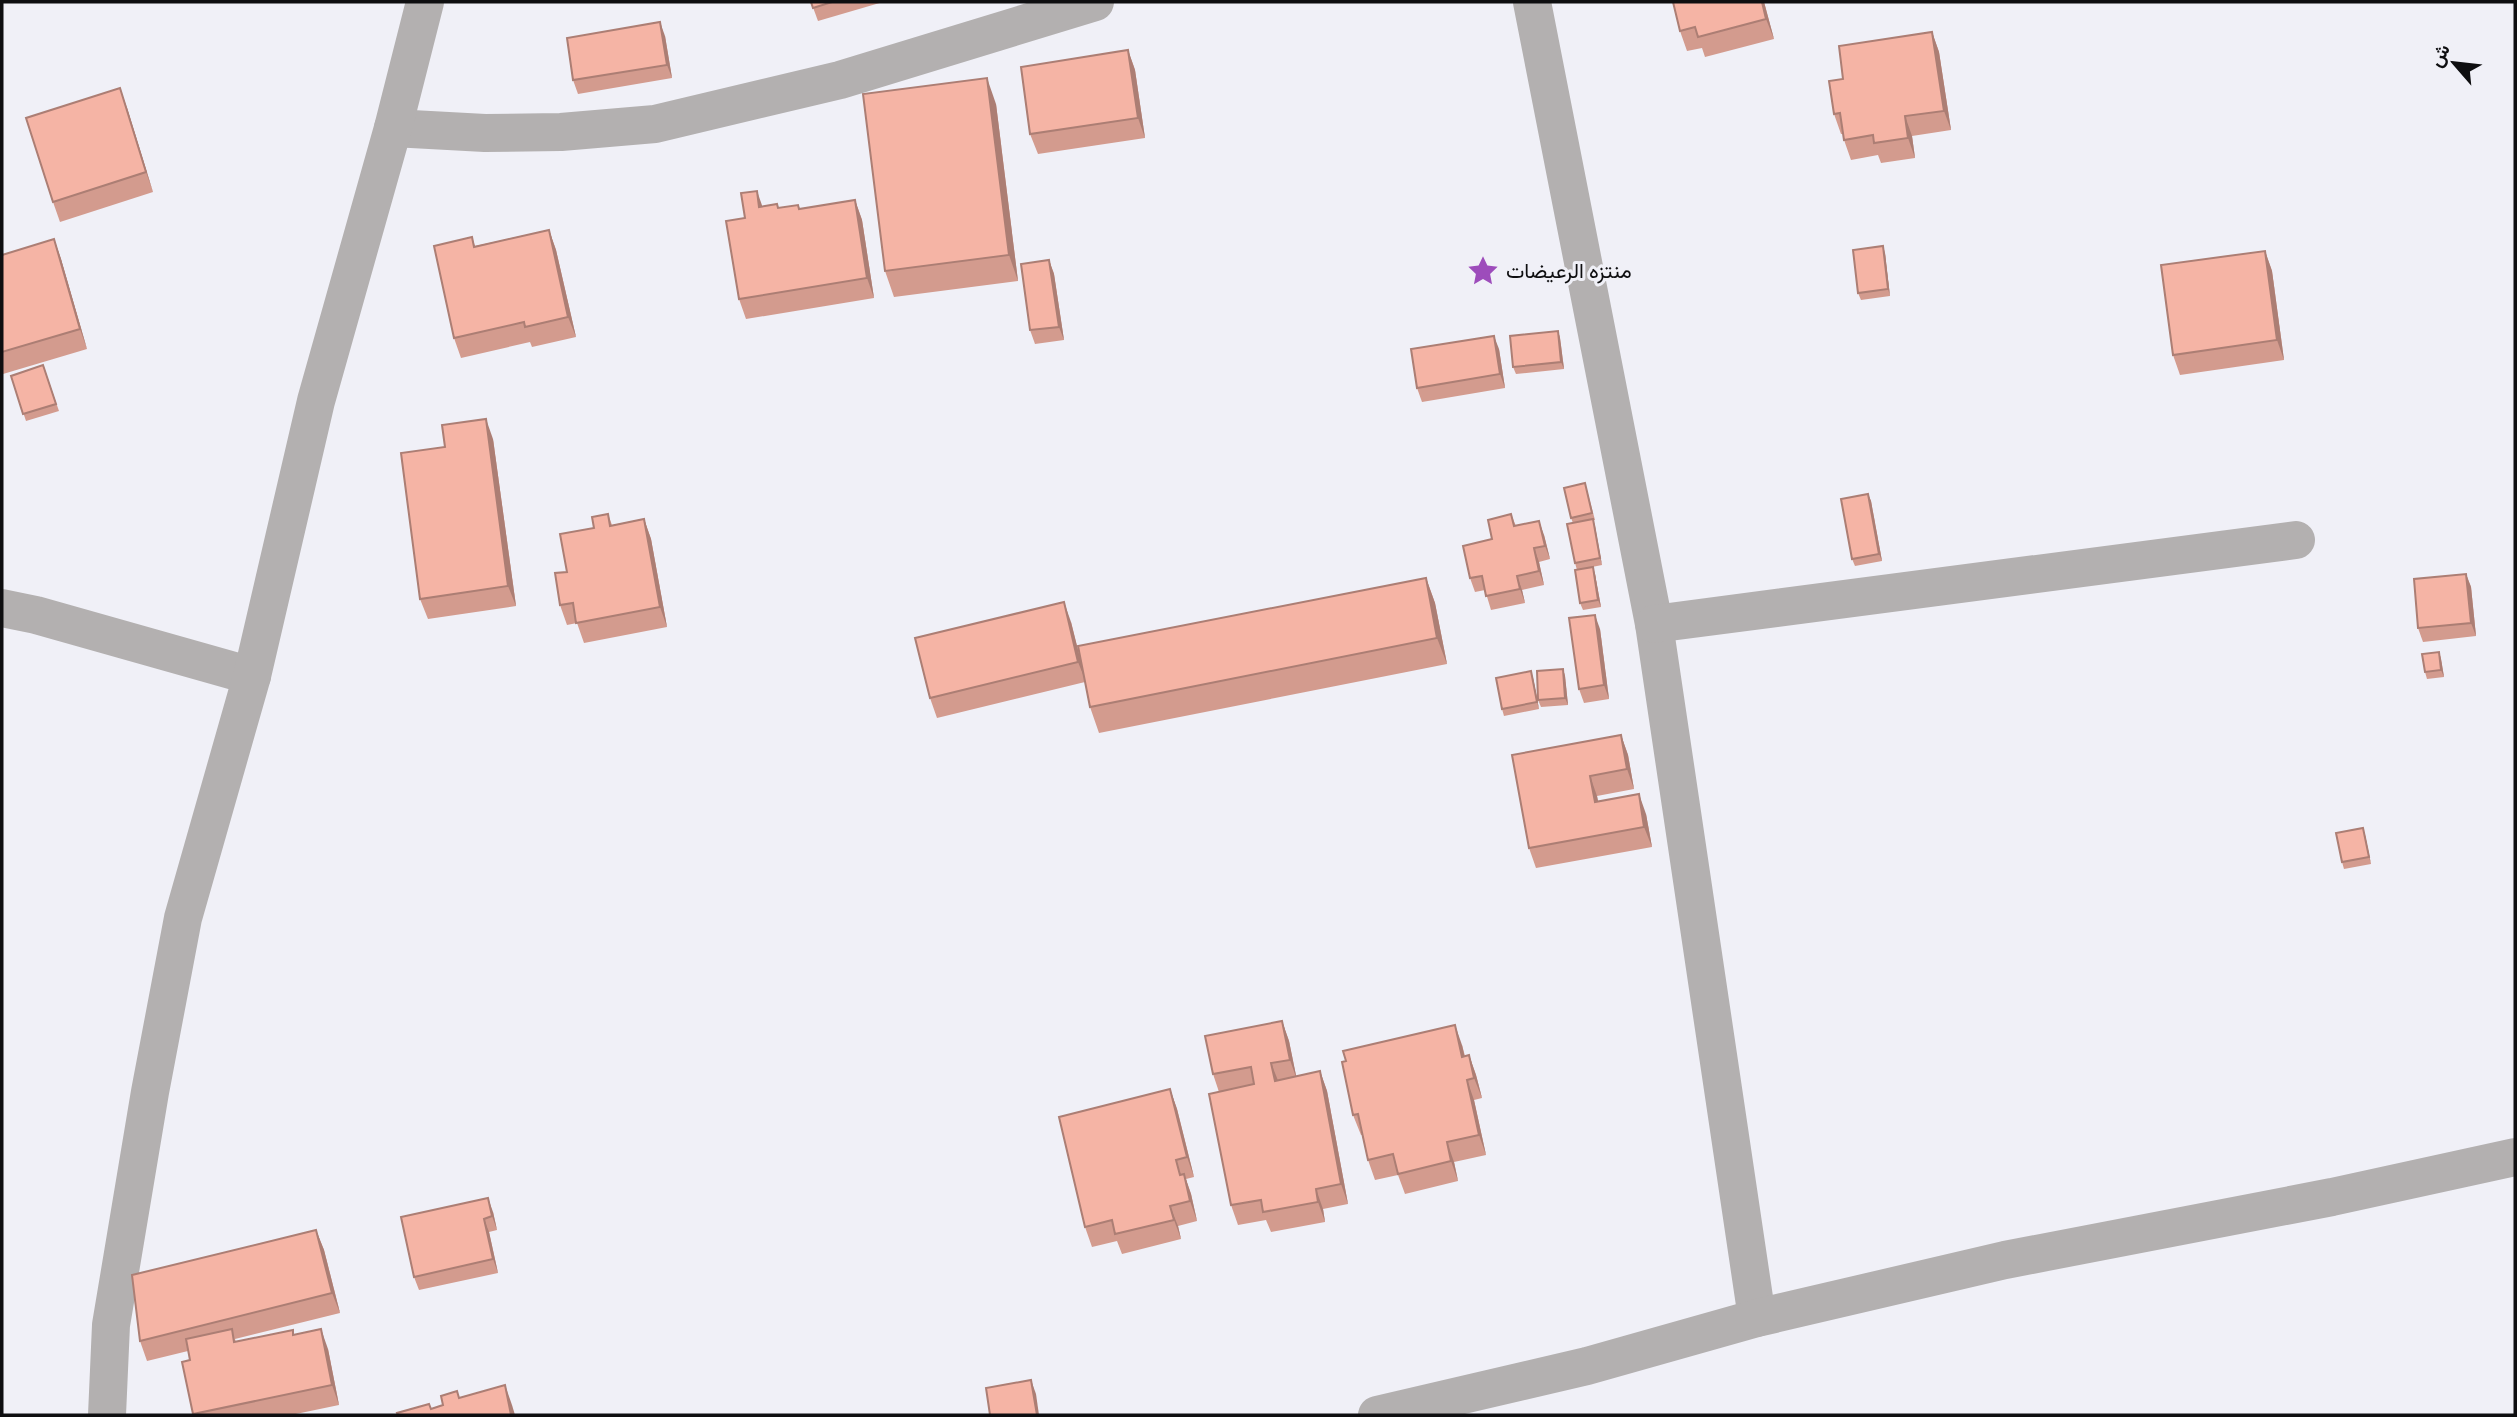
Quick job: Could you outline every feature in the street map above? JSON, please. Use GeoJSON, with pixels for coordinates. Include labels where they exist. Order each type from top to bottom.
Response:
{"type":"FeatureCollection","features":[{"type":"Feature","properties":{"kind":"street"},"geometry":{"type":"LineString","coordinates":[[107,1415],[111,1325],[150,1092],[183,918],[252,676],[316,401],[393,128],[425,2]]}},
{"type":"Feature","properties":{"kind":"street"},"geometry":{"type":"LineString","coordinates":[[393,128],[485,133],[561,132],[655,124],[840,80],[1095,2]]}},
{"type":"Feature","properties":{"kind":"street"},"geometry":{"type":"LineString","coordinates":[[1532,2],[1654,624],[1756,1318]]}},
{"type":"Feature","properties":{"kind":"street"},"geometry":{"type":"LineString","coordinates":[[1654,624],[2296,540]]}},
{"type":"Feature","properties":{"kind":"street"},"geometry":{"type":"LineString","coordinates":[[2,608],[36,615],[252,676]]}},
{"type":"Feature","properties":{"kind":"street"},"geometry":{"type":"LineString","coordinates":[[1377,1415],[1587,1366],[1756,1318],[2005,1260],[2332,1197],[2515,1157]]}},
{"type":"Feature","properties":{"kind":"building"},"geometry":{"type":"Polygon","coordinates":[[[811,2],[832,2],[813,8],[811,2]]]}},
{"type":"Feature","properties":{"kind":"building"},"geometry":{"type":"Polygon","coordinates":[[[1673,2],[1762,2],[1766,19],[1698,37],[1695,27],[1680,31],[1673,2]]]}},
{"type":"Feature","properties":{"kind":"building"},"geometry":{"type":"Polygon","coordinates":[[[660,22],[667,65],[573,80],[567,38],[660,22]]]}},
{"type":"Feature","properties":{"kind":"building"},"geometry":{"type":"Polygon","coordinates":[[[1932,32],[1944,111],[1905,116],[1908,138],[1874,143],[1873,135],[1844,140],[1840,113],[1834,114],[1829,81],[1843,79],[1839,46],[1932,32]]]}},
{"type":"Feature","properties":{"kind":"building"},"geometry":{"type":"Polygon","coordinates":[[[1128,50],[1138,118],[1030,134],[1021,67],[1128,50]]]}},
{"type":"Feature","properties":{"kind":"building"},"geometry":{"type":"Polygon","coordinates":[[[987,78],[1009,255],[885,271],[863,94],[987,78]]]}},
{"type":"Feature","properties":{"kind":"building"},"geometry":{"type":"Polygon","coordinates":[[[120,88],[146,172],[53,202],[26,118],[120,88]]]}},
{"type":"Feature","properties":{"kind":"building"},"geometry":{"type":"Polygon","coordinates":[[[757,191],[759,207],[798,205],[799,209],[855,200],[867,278],[739,299],[726,221],[745,218],[741,193],[757,191]]]}},
{"type":"Feature","properties":{"kind":"building"},"geometry":{"type":"Polygon","coordinates":[[[549,230],[568,317],[525,327],[524,322],[454,338],[434,246],[472,237],[474,247],[549,230]]]}},
{"type":"Feature","properties":{"kind":"building"},"geometry":{"type":"Polygon","coordinates":[[[54,239],[80,329],[2,352],[2,255],[54,239]]]}},
{"type":"Feature","properties":{"kind":"building"},"geometry":{"type":"Polygon","coordinates":[[[1883,246],[1888,289],[1858,293],[1853,250],[1883,246]]]}},
{"type":"Feature","properties":{"kind":"building"},"geometry":{"type":"Polygon","coordinates":[[[2265,251],[2277,340],[2173,355],[2161,265],[2265,251]]]}},
{"type":"Feature","properties":{"kind":"building"},"geometry":{"type":"Polygon","coordinates":[[[1049,260],[1059,327],[1030,330],[1021,264],[1049,260]]]}},
{"type":"Feature","properties":{"kind":"building"},"geometry":{"type":"Polygon","coordinates":[[[1558,331],[1561,362],[1513,367],[1510,336],[1558,331]]]}},
{"type":"Feature","properties":{"kind":"building"},"geometry":{"type":"Polygon","coordinates":[[[1494,336],[1500,374],[1417,388],[1411,349],[1494,336]]]}},
{"type":"Feature","properties":{"kind":"building"},"geometry":{"type":"Polygon","coordinates":[[[43,365],[56,404],[23,414],[11,376],[43,365]]]}},
{"type":"Feature","properties":{"kind":"building"},"geometry":{"type":"Polygon","coordinates":[[[486,419],[508,586],[420,599],[401,453],[445,447],[442,425],[486,419]]]}},
{"type":"Feature","properties":{"kind":"building"},"geometry":{"type":"Polygon","coordinates":[[[1585,483],[1592,513],[1571,518],[1564,488],[1585,483]]]}},
{"type":"Feature","properties":{"kind":"building"},"geometry":{"type":"Polygon","coordinates":[[[1868,494],[1879,554],[1852,559],[1841,499],[1868,494]]]}},
{"type":"Feature","properties":{"kind":"building"},"geometry":{"type":"Polygon","coordinates":[[[608,514],[610,526],[644,519],[660,607],[576,623],[573,603],[560,605],[555,573],[567,572],[560,534],[594,528],[592,517],[608,514]]]}},
{"type":"Feature","properties":{"kind":"building"},"geometry":{"type":"Polygon","coordinates":[[[1511,514],[1514,526],[1539,521],[1545,546],[1534,548],[1539,571],[1517,576],[1520,589],[1486,596],[1482,576],[1470,578],[1463,546],[1492,539],[1488,520],[1511,514]]]}},
{"type":"Feature","properties":{"kind":"building"},"geometry":{"type":"Polygon","coordinates":[[[1593,519],[1600,558],[1575,563],[1567,524],[1593,519]]]}},
{"type":"Feature","properties":{"kind":"building"},"geometry":{"type":"Polygon","coordinates":[[[1593,567],[1598,600],[1580,603],[1575,570],[1593,567]]]}},
{"type":"Feature","properties":{"kind":"building"},"geometry":{"type":"Polygon","coordinates":[[[2466,574],[2471,623],[2418,628],[2414,579],[2466,574]]]}},
{"type":"Feature","properties":{"kind":"building"},"geometry":{"type":"Polygon","coordinates":[[[1426,578],[1437,638],[1090,707],[1078,646],[1426,578]]]}},
{"type":"Feature","properties":{"kind":"building"},"geometry":{"type":"Polygon","coordinates":[[[1064,602],[1078,662],[930,698],[915,638],[1064,602]]]}},
{"type":"Feature","properties":{"kind":"building"},"geometry":{"type":"Polygon","coordinates":[[[1595,615],[1604,685],[1579,689],[1569,618],[1595,615]]]}},
{"type":"Feature","properties":{"kind":"building"},"geometry":{"type":"Polygon","coordinates":[[[2439,652],[2441,670],[2425,672],[2422,654],[2439,652]]]}},
{"type":"Feature","properties":{"kind":"building"},"geometry":{"type":"Polygon","coordinates":[[[1563,669],[1565,698],[1538,700],[1537,671],[1563,669]]]}},
{"type":"Feature","properties":{"kind":"building"},"geometry":{"type":"Polygon","coordinates":[[[1531,671],[1537,702],[1502,709],[1496,678],[1531,671]]]}},
{"type":"Feature","properties":{"kind":"building"},"geometry":{"type":"Polygon","coordinates":[[[1621,735],[1627,769],[1590,776],[1595,802],[1639,794],[1644,827],[1529,848],[1512,755],[1621,735]]]}},
{"type":"Feature","properties":{"kind":"building"},"geometry":{"type":"Polygon","coordinates":[[[2363,828],[2369,857],[2342,862],[2336,833],[2363,828]]]}},
{"type":"Feature","properties":{"kind":"building"},"geometry":{"type":"Polygon","coordinates":[[[1282,1021],[1290,1060],[1271,1063],[1275,1081],[1320,1071],[1341,1184],[1316,1189],[1318,1202],[1263,1212],[1261,1200],[1231,1205],[1209,1094],[1254,1084],[1251,1067],[1213,1074],[1205,1036],[1282,1021]]]}},
{"type":"Feature","properties":{"kind":"building"},"geometry":{"type":"Polygon","coordinates":[[[1455,1025],[1462,1057],[1469,1055],[1474,1078],[1467,1080],[1479,1135],[1447,1142],[1451,1161],[1398,1174],[1393,1154],[1368,1160],[1358,1114],[1353,1115],[1342,1062],[1346,1061],[1343,1051],[1455,1025]]]}},
{"type":"Feature","properties":{"kind":"building"},"geometry":{"type":"Polygon","coordinates":[[[1170,1089],[1187,1157],[1176,1160],[1180,1175],[1184,1174],[1190,1201],[1170,1206],[1174,1220],[1115,1234],[1112,1220],[1085,1227],[1059,1117],[1170,1089]]]}},
{"type":"Feature","properties":{"kind":"building"},"geometry":{"type":"Polygon","coordinates":[[[488,1198],[492,1216],[484,1219],[493,1259],[414,1277],[401,1217],[488,1198]]]}},
{"type":"Feature","properties":{"kind":"building"},"geometry":{"type":"Polygon","coordinates":[[[316,1230],[332,1293],[140,1341],[132,1275],[316,1230]]]}},
{"type":"Feature","properties":{"kind":"building"},"geometry":{"type":"Polygon","coordinates":[[[232,1329],[234,1342],[293,1330],[293,1335],[321,1329],[332,1385],[193,1414],[182,1362],[190,1360],[186,1339],[232,1329]]]}},
{"type":"Feature","properties":{"kind":"building"},"geometry":{"type":"Polygon","coordinates":[[[1031,1380],[1037,1415],[990,1415],[986,1388],[1031,1380]]]}},
{"type":"Feature","properties":{"kind":"building"},"geometry":{"type":"Polygon","coordinates":[[[505,1385],[511,1415],[397,1413],[429,1404],[431,1409],[443,1405],[441,1396],[457,1391],[459,1398],[505,1385]]]}},
{"type":"Feature","properties":{"kind":"place","name":"منتزه الرعيضات"},"geometry":{"type":"Point","coordinates":[1483,271]}}]}
